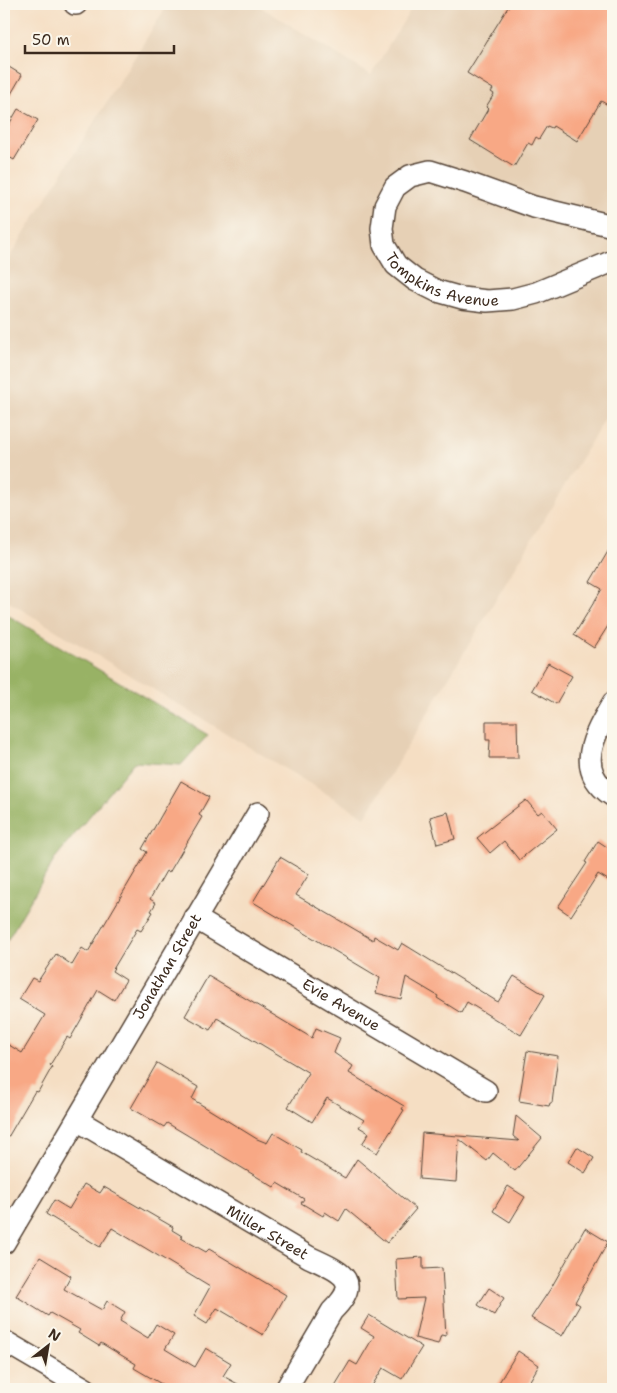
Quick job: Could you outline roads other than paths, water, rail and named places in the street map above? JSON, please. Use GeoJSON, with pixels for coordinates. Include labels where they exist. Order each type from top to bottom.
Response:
{"type":"FeatureCollection","features":[{"type":"Feature","properties":{"kind":"street","name":"Tompkins Avenue"},"geometry":{"type":"LineString","coordinates":[[613,226],[534,207],[430,171],[410,176],[395,187],[385,206],[382,228],[384,245],[396,265],[415,280],[437,292],[462,298],[487,301],[513,299],[536,293],[613,261]]}},
{"type":"Feature","properties":{"kind":"street"},"geometry":{"type":"LineString","coordinates":[[613,704],[591,746],[589,760],[592,773],[600,786],[613,796]]}},
{"type":"Feature","properties":{"kind":"street","name":"Jonathan Street"},"geometry":{"type":"LineString","coordinates":[[4,1243],[258,813]]}},
{"type":"Feature","properties":{"kind":"street","name":"Evie Avenue"},"geometry":{"type":"LineString","coordinates":[[195,918],[486,1091]]}},
{"type":"Feature","properties":{"kind":"street","name":"Miller Street"},"geometry":{"type":"LineString","coordinates":[[77,1120],[309,1257],[343,1274],[347,1280],[348,1289],[342,1301],[332,1311],[286,1389]]}},
{"type":"Feature","properties":{"kind":"street"},"geometry":{"type":"LineString","coordinates":[[4,1341],[86,1389]]}}]}
